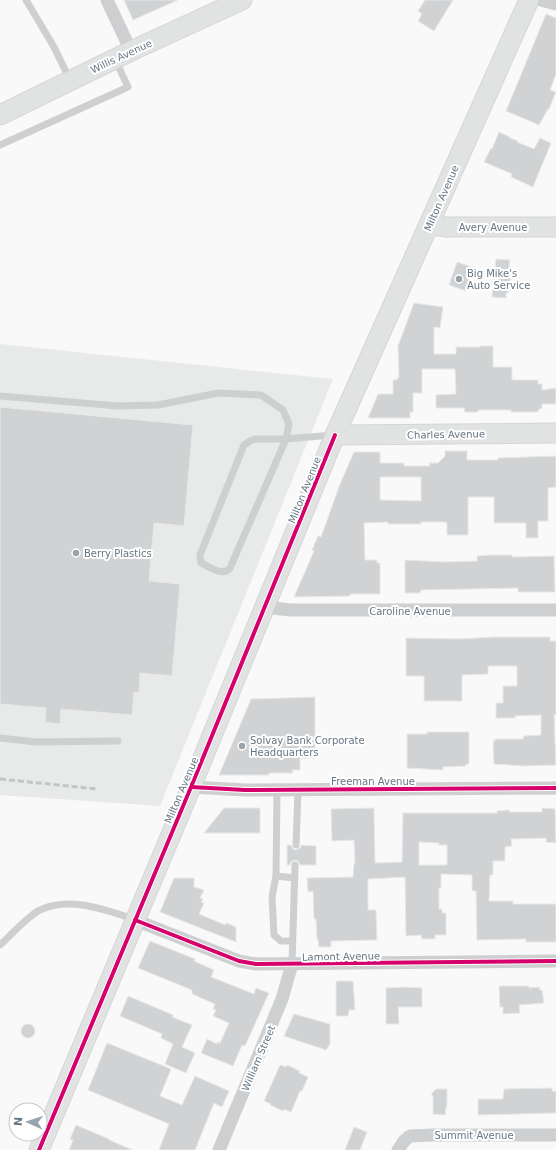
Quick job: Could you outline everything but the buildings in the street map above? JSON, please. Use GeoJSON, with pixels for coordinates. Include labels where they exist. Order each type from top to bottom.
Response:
{"type":"FeatureCollection","features":[{"type":"Feature","properties":{"kind":"main road","name":"Willis Avenue"},"geometry":{"type":"LineString","coordinates":[[0,115],[70,80],[242,0]]}},
{"type":"Feature","properties":{"kind":"main road","name":"Milton Avenue"},"geometry":{"type":"LineString","coordinates":[[39,1150],[191,787],[335,435],[430,225],[529,0]]}},
{"type":"Feature","properties":{"kind":"main road","name":"Avery Avenue"},"geometry":{"type":"LineString","coordinates":[[430,225],[447,227],[556,227]]}},
{"type":"Feature","properties":{"kind":"main road","name":"Charles Avenue"},"geometry":{"type":"LineString","coordinates":[[335,435],[556,433]]}},
{"type":"Feature","properties":{"kind":"street"},"geometry":{"type":"LineString","coordinates":[[107,0],[123,55]]}},
{"type":"Feature","properties":{"kind":"street"},"geometry":{"type":"LineString","coordinates":[[541,0],[556,4]]}},
{"type":"Feature","properties":{"kind":"street","name":"Caroline Avenue"},"geometry":{"type":"LineString","coordinates":[[265,606],[290,610],[556,610]]}},
{"type":"Feature","properties":{"kind":"street","name":"Freeman Avenue"},"geometry":{"type":"LineString","coordinates":[[191,787],[245,790],[556,788]]}},
{"type":"Feature","properties":{"kind":"street","name":"Lamont Avenue"},"geometry":{"type":"LineString","coordinates":[[135,920],[239,961],[256,964],[556,961]]}},
{"type":"Feature","properties":{"kind":"street","name":"William Street"},"geometry":{"type":"LineString","coordinates":[[220,1150],[282,999],[292,964]]}},
{"type":"Feature","properties":{"kind":"street","name":"Summit Avenue"},"geometry":{"type":"LineString","coordinates":[[398,1150],[404,1141],[410,1136],[556,1134]]}},
{"type":"Feature","properties":{"kind":"lane"},"geometry":{"type":"LineString","coordinates":[[26,0],[54,46],[70,80]]}},
{"type":"Feature","properties":{"kind":"lane"},"geometry":{"type":"LineString","coordinates":[[0,145],[128,87],[123,55]]}},
{"type":"Feature","properties":{"kind":"lane"},"geometry":{"type":"LineString","coordinates":[[0,396],[118,406],[158,405],[218,393],[261,395],[283,410],[289,424],[286,439],[230,568],[228,571],[222,572],[202,563],[200,555],[244,445],[255,439],[286,439],[335,435]]}},
{"type":"Feature","properties":{"kind":"lane"},"geometry":{"type":"LineString","coordinates":[[0,738],[36,742],[118,741]]}},
{"type":"Feature","properties":{"kind":"lane"},"geometry":{"type":"LineString","coordinates":[[277,790],[276,876],[272,897],[274,935],[280,941],[292,941]]}},
{"type":"Feature","properties":{"kind":"lane"},"geometry":{"type":"LineString","coordinates":[[296,845],[298,790]]}},
{"type":"Feature","properties":{"kind":"lane"},"geometry":{"type":"LineString","coordinates":[[292,964],[295,865]]}},
{"type":"Feature","properties":{"kind":"lane"},"geometry":{"type":"LineString","coordinates":[[276,876],[295,878]]}},
{"type":"Feature","properties":{"kind":"lane"},"geometry":{"type":"LineString","coordinates":[[0,945],[39,910],[57,905],[92,906],[135,920]]}},
{"type":"Feature","properties":{"kind":"shaded area"},"geometry":{"type":"Polygon","coordinates":[[[0,344],[333,379],[160,806],[0,795],[0,344]]]}},
{"type":"Feature","properties":{"kind":"railway"},"geometry":{"type":"LineString","coordinates":[[0,779],[97,789]]}},
{"type":"Feature","properties":{"kind":"cycle path"},"geometry":{"type":"LineString","coordinates":[[39,1150],[191,787],[335,435]]}},
{"type":"Feature","properties":{"kind":"cycle path"},"geometry":{"type":"LineString","coordinates":[[191,787],[245,790],[556,788]]}},
{"type":"Feature","properties":{"kind":"cycle path"},"geometry":{"type":"LineString","coordinates":[[135,920],[239,961],[256,964],[556,961]]}},
{"type":"Feature","properties":{"kind":"place","name":"Big Mike's Auto Service"},"geometry":{"type":"Point","coordinates":[459,279]}},
{"type":"Feature","properties":{"kind":"place","name":"Berry Plastics"},"geometry":{"type":"Point","coordinates":[76,553]}},
{"type":"Feature","properties":{"kind":"place","name":"Solvay Bank Corporate Headquarters"},"geometry":{"type":"Point","coordinates":[242,746]}}]}
